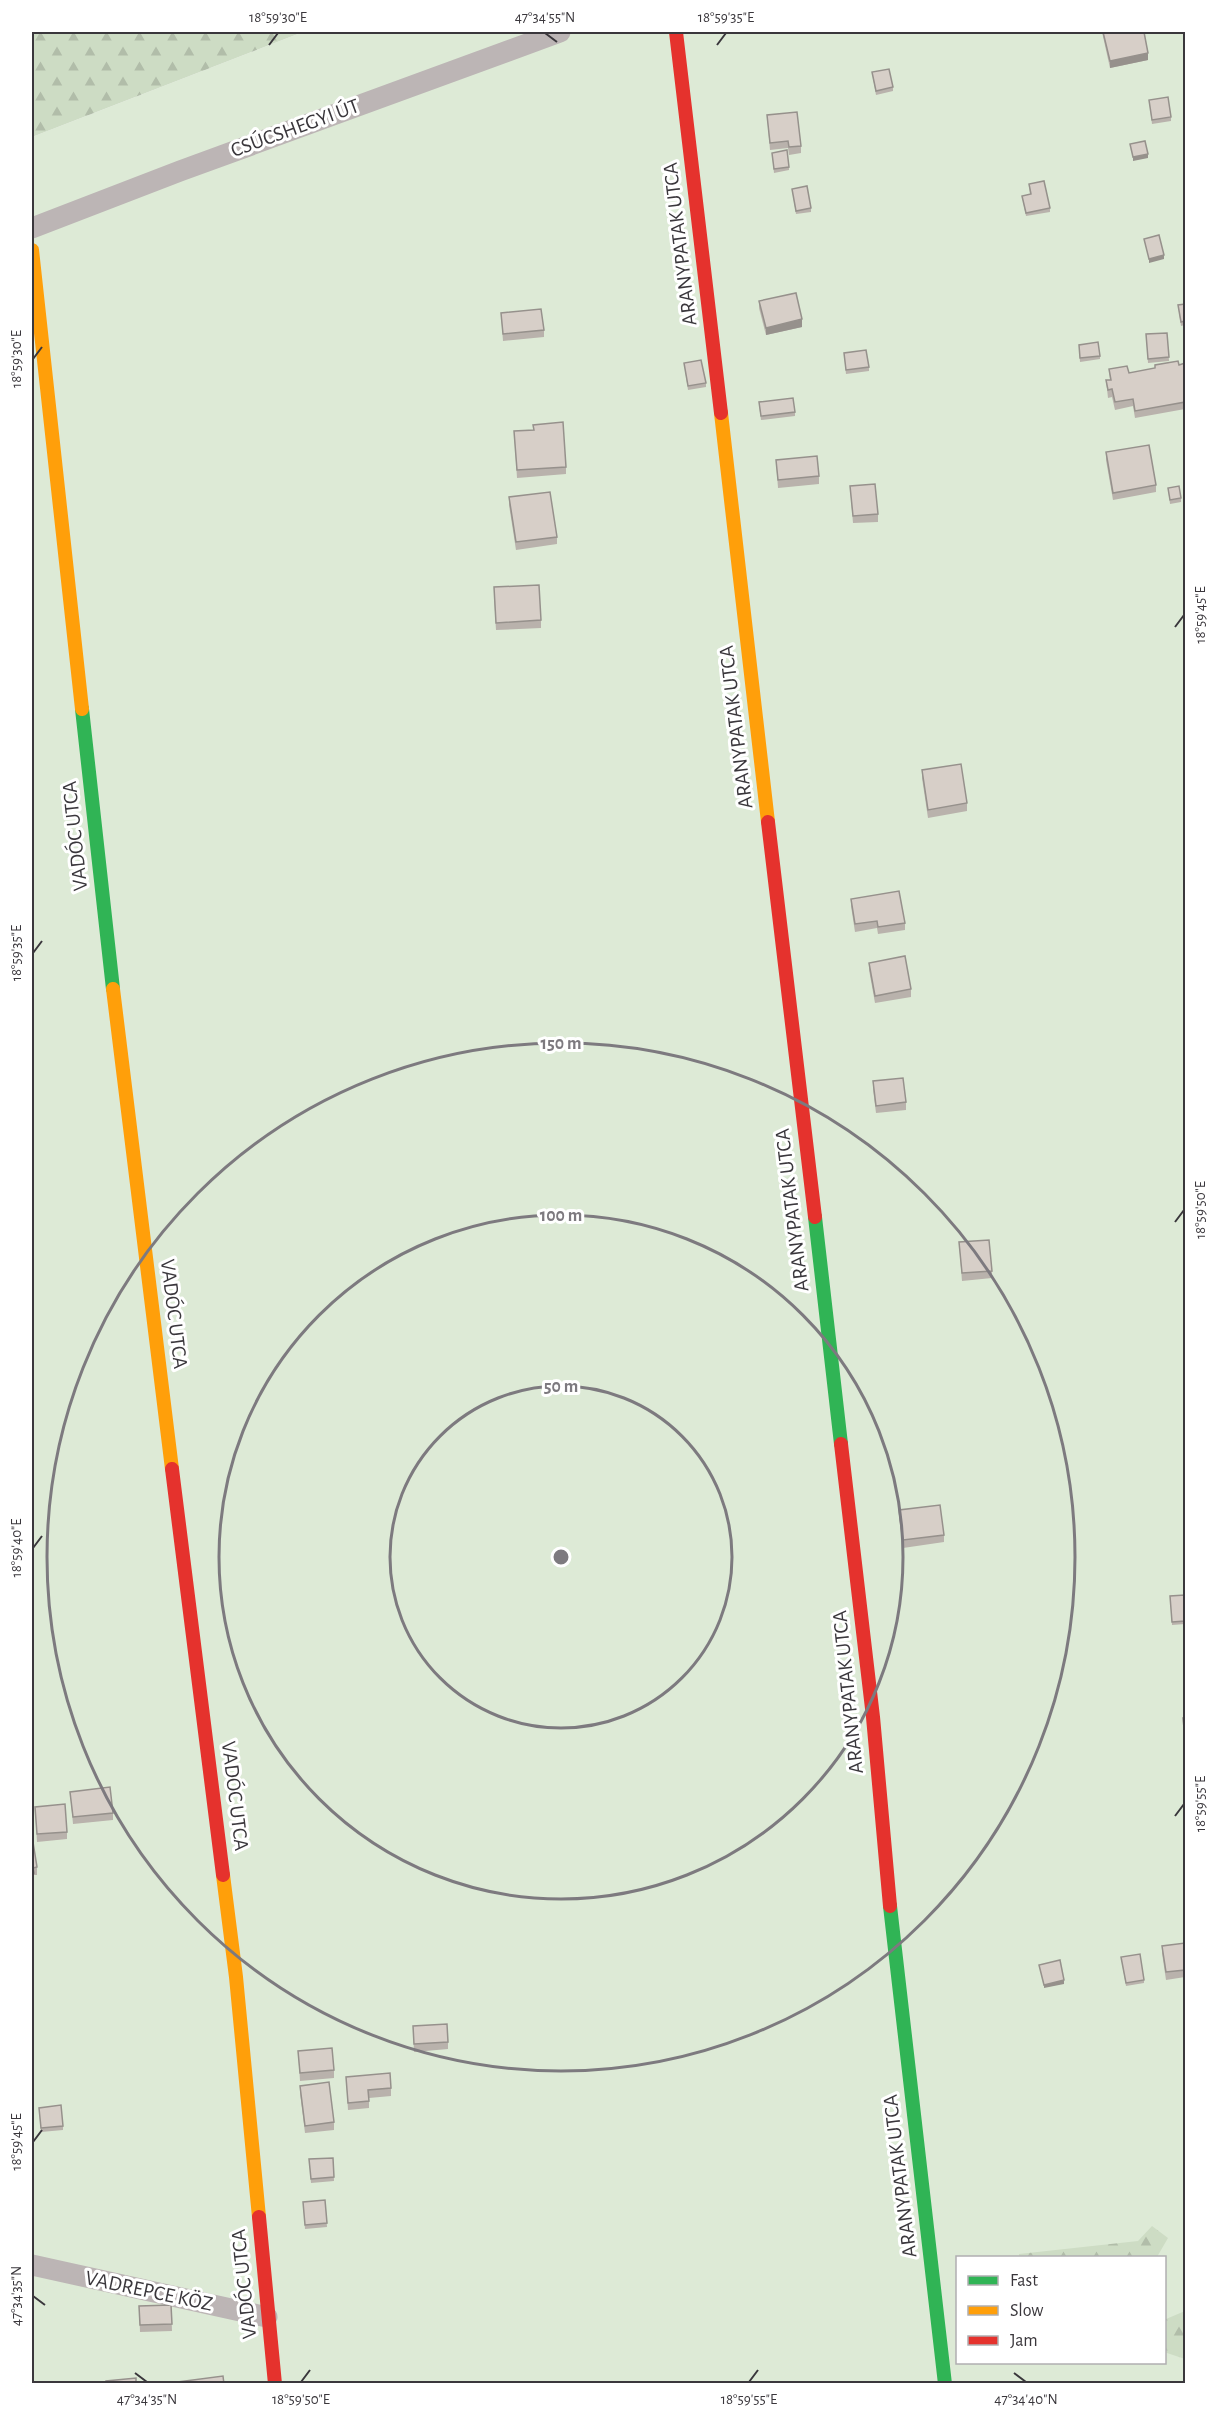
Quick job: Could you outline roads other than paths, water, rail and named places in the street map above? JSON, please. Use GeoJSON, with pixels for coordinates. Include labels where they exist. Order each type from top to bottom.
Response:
{"type":"FeatureCollection","features":[{"type":"Feature","properties":{"kind":"street","name":"CSÚCSHEGYI ÚT"},"geometry":{"type":"LineString","coordinates":[[32,228],[180,171],[560,32]]}},
{"type":"Feature","properties":{"kind":"street","name":"ARANYPATAK UTCA"},"geometry":{"type":"LineString","coordinates":[[676,32],[872,1705],[891,1904],[945,2384]]}},
{"type":"Feature","properties":{"kind":"street","name":"VADÓC UTCA"},"geometry":{"type":"LineString","coordinates":[[32,250],[122,1069],[236,1977],[275,2384]]}},
{"type":"Feature","properties":{"kind":"street","name":"VADREPCE KÖZ"},"geometry":{"type":"LineString","coordinates":[[32,2265],[267,2317]]}}]}
